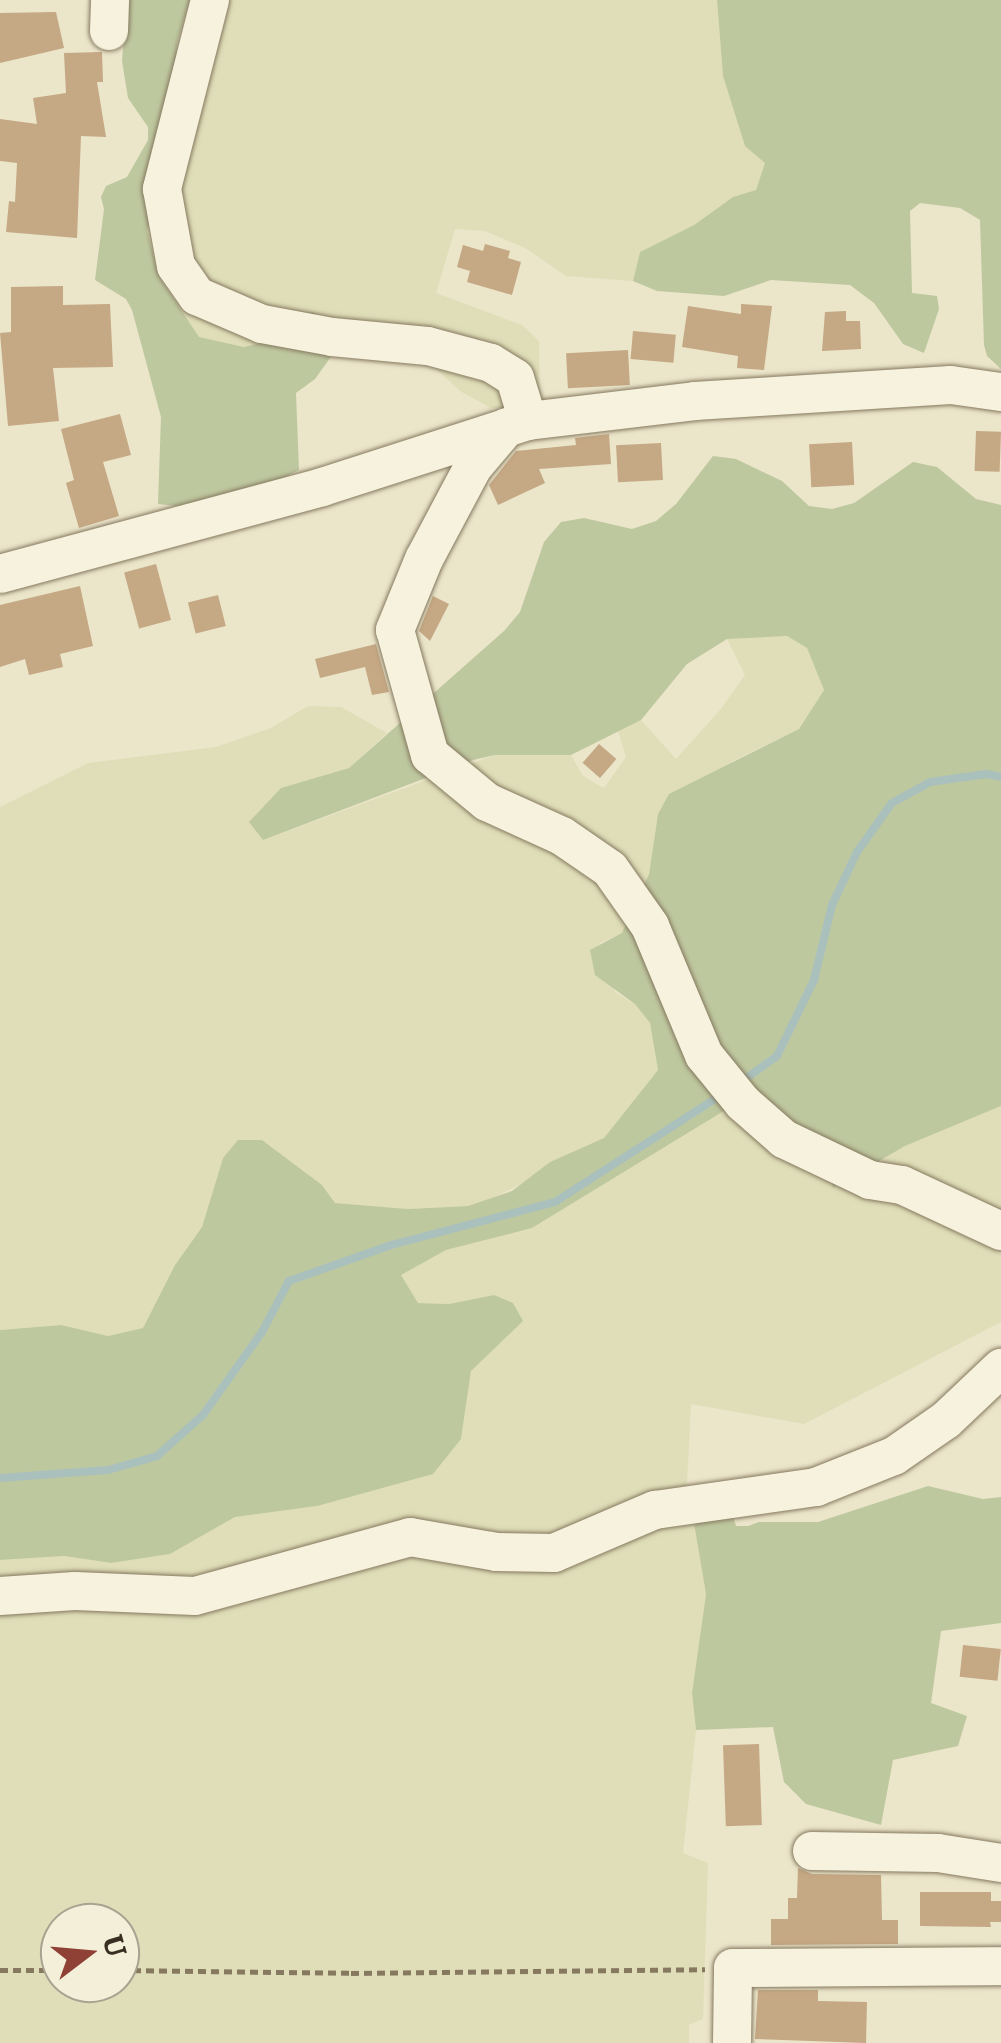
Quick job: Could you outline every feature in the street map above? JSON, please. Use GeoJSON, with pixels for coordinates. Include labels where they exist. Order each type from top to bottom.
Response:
{"type":"FeatureCollection","features":[{"type":"Feature","properties":{"kind":"street"},"geometry":{"type":"LineString","coordinates":[[210,0],[162,189],[176,266],[197,296],[262,324],[332,338],[428,346],[491,363],[515,378],[518,424]]}},
{"type":"Feature","properties":{"kind":"street"},"geometry":{"type":"LineString","coordinates":[[0,574],[322,487],[518,424],[676,403],[952,385],[1001,392]]}},
{"type":"Feature","properties":{"kind":"street"},"geometry":{"type":"LineString","coordinates":[[518,424],[473,467],[424,559],[394,630],[430,755],[487,802],[562,836],[610,869],[650,926],[704,1056],[743,1103],[784,1139],[870,1180],[902,1185],[1001,1231]]}},
{"type":"Feature","properties":{"kind":"street"},"geometry":{"type":"LineString","coordinates":[[0,1596],[76,1591],[195,1596],[410,1537],[498,1552],[554,1552],[655,1510],[816,1487],[894,1456],[946,1420],[1001,1368]]}},
{"type":"Feature","properties":{"kind":"street"},"geometry":{"type":"LineString","coordinates":[[812,1851],[938,1853],[1001,1862]]}},
{"type":"Feature","properties":{"kind":"street"},"geometry":{"type":"LineString","coordinates":[[732,2043],[733,1968],[1001,1966]]}},
{"type":"Feature","properties":{"kind":"path"},"geometry":{"type":"LineString","coordinates":[[140,1970],[351,1973],[733,1968]]}},
{"type":"Feature","properties":{"kind":"path"},"geometry":{"type":"LineString","coordinates":[[0,1970],[40,1970]]}},
{"type":"Feature","properties":{"kind":"green space"},"geometry":{"type":"Polygon","coordinates":[[[127,0],[190,0],[177,43],[170,147],[159,169],[147,231],[159,277],[199,337],[244,347],[275,339],[302,314],[313,312],[332,325],[338,347],[315,379],[296,393],[299,470],[250,494],[186,507],[158,504],[161,417],[132,310],[126,299],[95,280],[104,209],[101,197],[106,186],[127,177],[148,140],[148,127],[128,98],[122,61],[127,0]]]}},
{"type":"Feature","properties":{"kind":"green space"},"geometry":{"type":"Polygon","coordinates":[[[190,0],[717,0],[723,76],[745,146],[766,162],[756,190],[733,197],[694,225],[640,252],[633,281],[566,276],[527,249],[485,231],[455,229],[436,293],[522,325],[539,341],[540,408],[491,408],[460,391],[397,332],[275,339],[244,347],[221,344],[198,337],[159,277],[146,230],[159,169],[170,146],[177,43],[190,0]]]}},
{"type":"Feature","properties":{"kind":"green space"},"geometry":{"type":"Polygon","coordinates":[[[717,0],[1001,0],[1001,369],[987,356],[984,345],[980,220],[960,208],[920,203],[910,211],[912,293],[937,296],[939,309],[924,353],[903,344],[874,303],[850,285],[771,280],[724,296],[657,291],[633,281],[640,252],[694,225],[733,197],[756,190],[765,163],[745,146],[723,76],[717,0]]]}},
{"type":"Feature","properties":{"kind":"green space"},"geometry":{"type":"Polygon","coordinates":[[[713,456],[736,459],[782,481],[809,506],[832,509],[854,503],[913,462],[937,467],[976,499],[1001,505],[1001,1106],[905,1146],[833,1188],[819,1142],[732,1106],[532,1228],[446,1250],[401,1275],[418,1303],[449,1304],[494,1295],[513,1303],[523,1321],[471,1371],[461,1439],[433,1474],[317,1506],[235,1517],[170,1554],[111,1563],[64,1556],[0,1560],[0,1330],[61,1325],[108,1336],[143,1328],[175,1265],[202,1227],[223,1158],[238,1140],[262,1140],[322,1185],[335,1203],[408,1209],[468,1206],[512,1191],[550,1162],[604,1138],[658,1070],[650,1023],[635,1004],[595,975],[590,950],[622,933],[649,874],[658,814],[669,794],[799,729],[824,690],[807,648],[787,636],[727,639],[687,664],[641,720],[571,755],[495,755],[473,760],[263,840],[249,822],[281,788],[349,768],[504,631],[520,612],[544,542],[561,522],[584,518],[632,529],[656,521],[676,504],[713,456]]]}},
{"type":"Feature","properties":{"kind":"green space"},"geometry":{"type":"Polygon","coordinates":[[[787,636],[807,648],[824,690],[799,729],[733,761],[658,814],[649,874],[622,934],[599,943],[615,992],[635,1004],[650,1023],[658,1070],[604,1138],[550,1162],[533,1178],[491,1199],[468,1206],[408,1209],[335,1203],[322,1185],[262,1140],[223,1158],[202,1227],[175,1265],[143,1328],[107,1336],[61,1325],[0,1330],[0,807],[88,763],[216,747],[271,728],[308,706],[341,707],[387,733],[349,768],[281,788],[263,840],[495,755],[571,755],[583,776],[604,788],[626,757],[618,731],[641,720],[676,759],[720,710],[745,675],[727,639],[787,636]]]}},
{"type":"Feature","properties":{"kind":"green space"},"geometry":{"type":"Polygon","coordinates":[[[732,1106],[820,1142],[833,1188],[905,1146],[1001,1106],[1001,1322],[804,1424],[691,1404],[687,1483],[706,1594],[692,1693],[696,1730],[683,1853],[708,1863],[703,2019],[689,2025],[689,2043],[0,2043],[0,1560],[64,1556],[111,1563],[170,1554],[235,1517],[317,1506],[461,1439],[471,1371],[494,1295],[449,1304],[417,1303],[400,1275],[446,1250],[532,1228],[732,1106]]]}},
{"type":"Feature","properties":{"kind":"green space"},"geometry":{"type":"Polygon","coordinates":[[[928,1486],[983,1499],[1001,1497],[1001,1623],[941,1631],[931,1703],[967,1716],[958,1746],[893,1760],[881,1825],[806,1804],[784,1782],[773,1727],[696,1730],[692,1693],[706,1594],[689,1494],[726,1494],[736,1526],[748,1526],[759,1522],[818,1522],[928,1486]]]}},
{"type":"Feature","properties":{"kind":"building"},"geometry":{"type":"Polygon","coordinates":[[[56,12],[64,48],[0,63],[0,13],[56,12]]]}},
{"type":"Feature","properties":{"kind":"building"},"geometry":{"type":"Polygon","coordinates":[[[102,52],[103,82],[97,82],[106,137],[81,136],[77,238],[6,232],[9,201],[15,202],[17,163],[0,161],[0,119],[37,124],[33,98],[66,93],[64,53],[102,52]]]}},
{"type":"Feature","properties":{"kind":"building"},"geometry":{"type":"Polygon","coordinates":[[[485,244],[510,251],[508,258],[521,262],[512,295],[467,282],[470,271],[457,267],[463,245],[483,251],[485,244]]]}},
{"type":"Feature","properties":{"kind":"building"},"geometry":{"type":"Polygon","coordinates":[[[63,286],[63,305],[110,304],[113,367],[53,368],[59,421],[8,426],[0,333],[11,332],[11,287],[63,286]]]}},
{"type":"Feature","properties":{"kind":"building"},"geometry":{"type":"Polygon","coordinates":[[[741,304],[772,306],[764,370],[737,368],[738,356],[682,347],[688,306],[741,314],[741,304]]]}},
{"type":"Feature","properties":{"kind":"building"},"geometry":{"type":"Polygon","coordinates":[[[846,311],[846,321],[860,321],[861,349],[822,351],[825,312],[846,311]]]}},
{"type":"Feature","properties":{"kind":"building"},"geometry":{"type":"Polygon","coordinates":[[[633,331],[676,335],[673,363],[631,359],[633,331]]]}},
{"type":"Feature","properties":{"kind":"building"},"geometry":{"type":"Polygon","coordinates":[[[628,350],[630,385],[568,388],[566,353],[628,350]]]}},
{"type":"Feature","properties":{"kind":"building"},"geometry":{"type":"Polygon","coordinates":[[[120,414],[131,455],[103,462],[119,516],[79,528],[66,483],[74,480],[61,429],[120,414]]]}},
{"type":"Feature","properties":{"kind":"building"},"geometry":{"type":"Polygon","coordinates":[[[976,431],[1001,432],[1000,472],[975,471],[976,431]]]}},
{"type":"Feature","properties":{"kind":"building"},"geometry":{"type":"Polygon","coordinates":[[[609,434],[611,464],[539,469],[545,483],[498,505],[489,485],[516,451],[576,445],[575,438],[609,434]]]}},
{"type":"Feature","properties":{"kind":"building"},"geometry":{"type":"Polygon","coordinates":[[[852,442],[854,485],[811,487],[809,444],[852,442]]]}},
{"type":"Feature","properties":{"kind":"building"},"geometry":{"type":"Polygon","coordinates":[[[661,443],[663,480],[618,482],[616,445],[661,443]]]}},
{"type":"Feature","properties":{"kind":"building"},"geometry":{"type":"Polygon","coordinates":[[[156,564],[171,620],[139,629],[124,573],[156,564]]]}},
{"type":"Feature","properties":{"kind":"building"},"geometry":{"type":"Polygon","coordinates":[[[80,586],[93,646],[60,654],[63,667],[29,675],[25,659],[0,667],[0,605],[80,586]]]}},
{"type":"Feature","properties":{"kind":"building"},"geometry":{"type":"Polygon","coordinates":[[[218,595],[226,626],[196,634],[188,602],[218,595]]]}},
{"type":"Feature","properties":{"kind":"building"},"geometry":{"type":"Polygon","coordinates":[[[433,596],[449,604],[430,641],[419,631],[433,596]]]}},
{"type":"Feature","properties":{"kind":"building"},"geometry":{"type":"Polygon","coordinates":[[[376,644],[389,692],[372,695],[365,667],[320,678],[315,659],[376,644]]]}},
{"type":"Feature","properties":{"kind":"building"},"geometry":{"type":"Polygon","coordinates":[[[599,744],[616,759],[600,778],[583,763],[599,744]]]}},
{"type":"Feature","properties":{"kind":"building"},"geometry":{"type":"Polygon","coordinates":[[[963,1645],[1001,1649],[997,1681],[960,1677],[963,1645]]]}},
{"type":"Feature","properties":{"kind":"building"},"geometry":{"type":"Polygon","coordinates":[[[759,1744],[762,1825],[726,1826],[723,1745],[759,1744]]]}},
{"type":"Feature","properties":{"kind":"building"},"geometry":{"type":"Polygon","coordinates":[[[798,1868],[812,1874],[881,1875],[882,1920],[898,1920],[898,1944],[771,1945],[771,1919],[788,1919],[788,1898],[797,1898],[798,1868]]]}},
{"type":"Feature","properties":{"kind":"building"},"geometry":{"type":"Polygon","coordinates":[[[920,1892],[991,1892],[991,1901],[1001,1901],[1001,1922],[990,1922],[991,1927],[920,1926],[920,1892]]]}},
{"type":"Feature","properties":{"kind":"building"},"geometry":{"type":"Polygon","coordinates":[[[758,1990],[818,1990],[818,2001],[867,2002],[866,2043],[755,2039],[758,1990]]]}},
{"type":"Feature","properties":{"kind":"waterway"},"geometry":{"type":"LineString","coordinates":[[741,1082],[777,1056],[814,980],[832,905],[857,852],[892,803],[930,782],[986,774],[1001,777]]}},
{"type":"Feature","properties":{"kind":"waterway"},"geometry":{"type":"LineString","coordinates":[[0,1478],[108,1470],[157,1456],[203,1415],[262,1332],[289,1281],[391,1245],[555,1202],[721,1095]]}}]}
